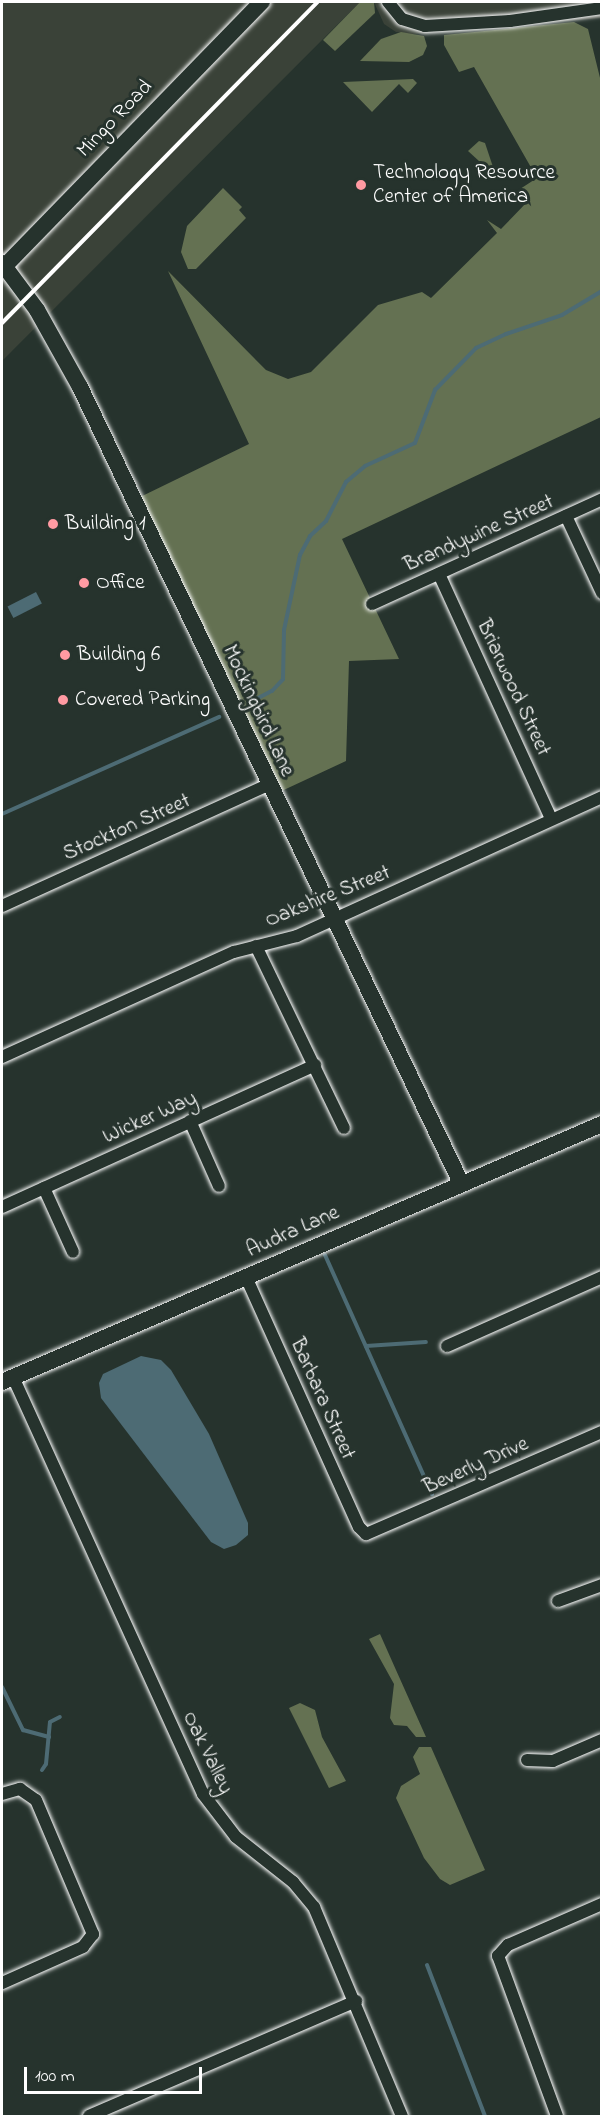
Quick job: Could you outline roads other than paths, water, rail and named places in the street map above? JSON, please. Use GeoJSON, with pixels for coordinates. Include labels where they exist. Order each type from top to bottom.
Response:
{"type":"FeatureCollection","features":[{"type":"Feature","properties":{"kind":"street","name":"Mingo Road"},"geometry":{"type":"LineString","coordinates":[[2,264],[261,2]]}},
{"type":"Feature","properties":{"kind":"street"},"geometry":{"type":"LineString","coordinates":[[388,2],[402,19],[425,26],[520,21],[602,8]]}},
{"type":"Feature","properties":{"kind":"street","name":"Mockingbird Lane"},"geometry":{"type":"LineString","coordinates":[[2,264],[37,310],[80,387],[268,785],[460,1183]]}},
{"type":"Feature","properties":{"kind":"street","name":"Brandywine Street"},"geometry":{"type":"LineString","coordinates":[[372,604],[602,499]]}},
{"type":"Feature","properties":{"kind":"street"},"geometry":{"type":"LineString","coordinates":[[566,516],[602,593]]}},
{"type":"Feature","properties":{"kind":"street","name":"Briarwood Street"},"geometry":{"type":"LineString","coordinates":[[439,574],[552,819]]}},
{"type":"Feature","properties":{"kind":"street","name":"Stockton Street"},"geometry":{"type":"LineString","coordinates":[[2,906],[268,785]]}},
{"type":"Feature","properties":{"kind":"street","name":"Oakshire Street"},"geometry":{"type":"LineString","coordinates":[[2,1057],[224,956],[291,938],[602,796]]}},
{"type":"Feature","properties":{"kind":"street"},"geometry":{"type":"LineString","coordinates":[[256,946],[344,1128]]}},
{"type":"Feature","properties":{"kind":"street","name":"Wicker Way"},"geometry":{"type":"LineString","coordinates":[[2,1207],[315,1065]]}},
{"type":"Feature","properties":{"kind":"street"},"geometry":{"type":"LineString","coordinates":[[190,1121],[219,1186]]}},
{"type":"Feature","properties":{"kind":"street","name":"Audra Lane"},"geometry":{"type":"LineString","coordinates":[[7,1379],[602,1124]]}},
{"type":"Feature","properties":{"kind":"street"},"geometry":{"type":"LineString","coordinates":[[44,1188],[73,1252]]}},
{"type":"Feature","properties":{"kind":"street"},"geometry":{"type":"LineString","coordinates":[[447,1346],[602,1276]]}},
{"type":"Feature","properties":{"kind":"street","name":"Barbara Street"},"geometry":{"type":"LineString","coordinates":[[246,1277],[359,1527],[366,1534]]}},
{"type":"Feature","properties":{"kind":"street","name":"Oak Valley"},"geometry":{"type":"LineString","coordinates":[[7,1379],[202,1794],[240,1842],[307,1897],[356,2001],[402,2116]]}},
{"type":"Feature","properties":{"kind":"street","name":"Beverly Drive"},"geometry":{"type":"LineString","coordinates":[[366,1534],[602,1432]]}},
{"type":"Feature","properties":{"kind":"street"},"geometry":{"type":"LineString","coordinates":[[558,1601],[602,1585]]}},
{"type":"Feature","properties":{"kind":"street"},"geometry":{"type":"LineString","coordinates":[[527,1760],[553,1761],[602,1740]]}},
{"type":"Feature","properties":{"kind":"street"},"geometry":{"type":"LineString","coordinates":[[2,1794],[25,1791],[36,1800],[91,1923],[92,1939],[84,1947],[2,1983]]}},
{"type":"Feature","properties":{"kind":"street"},"geometry":{"type":"LineString","coordinates":[[557,2116],[498,1956],[508,1946],[602,1904]]}},
{"type":"Feature","properties":{"kind":"street"},"geometry":{"type":"LineString","coordinates":[[89,2116],[356,2001]]}},
{"type":"Feature","properties":{"kind":"water"},"geometry":{"type":"Polygon","coordinates":[[[36,592],[42,604],[13,618],[7,607],[36,592]]]}},
{"type":"Feature","properties":{"kind":"water"},"geometry":{"type":"Polygon","coordinates":[[[141,1356],[161,1360],[171,1370],[209,1434],[248,1523],[248,1535],[236,1545],[224,1549],[211,1542],[101,1398],[99,1383],[103,1374],[141,1356]]]}},
{"type":"Feature","properties":{"kind":"waterway"},"geometry":{"type":"LineString","coordinates":[[249,703],[272,691],[283,679],[284,630],[300,555],[310,536],[326,521],[346,482],[365,466],[415,443],[435,390],[476,348],[506,334],[562,315],[602,291]]}},
{"type":"Feature","properties":{"kind":"waterway"},"geometry":{"type":"LineString","coordinates":[[2,814],[219,717]]}},
{"type":"Feature","properties":{"kind":"waterway"},"geometry":{"type":"LineString","coordinates":[[325,1255],[432,1494]]}},
{"type":"Feature","properties":{"kind":"waterway"},"geometry":{"type":"LineString","coordinates":[[366,1346],[426,1342]]}},
{"type":"Feature","properties":{"kind":"waterway"},"geometry":{"type":"LineString","coordinates":[[2,1687],[23,1730],[49,1737]]}},
{"type":"Feature","properties":{"kind":"waterway"},"geometry":{"type":"LineString","coordinates":[[42,1770],[46,1764],[50,1722],[60,1717]]}},
{"type":"Feature","properties":{"kind":"waterway"},"geometry":{"type":"LineString","coordinates":[[427,1965],[485,2116]]}},
{"type":"Feature","properties":{"kind":"railway"},"geometry":{"type":"LineString","coordinates":[[2,323],[317,2]]}},
{"type":"Feature","properties":{"kind":"place","name":"Technology Resource Center of America"},"geometry":{"type":"Point","coordinates":[361,185]}},
{"type":"Feature","properties":{"kind":"place","name":"Building 1"},"geometry":{"type":"Point","coordinates":[53,524]}},
{"type":"Feature","properties":{"kind":"place","name":"Office"},"geometry":{"type":"Point","coordinates":[84,583]}},
{"type":"Feature","properties":{"kind":"place","name":"Building 6"},"geometry":{"type":"Point","coordinates":[65,655]}},
{"type":"Feature","properties":{"kind":"place","name":"Covered Parking"},"geometry":{"type":"Point","coordinates":[63,700]}}]}
